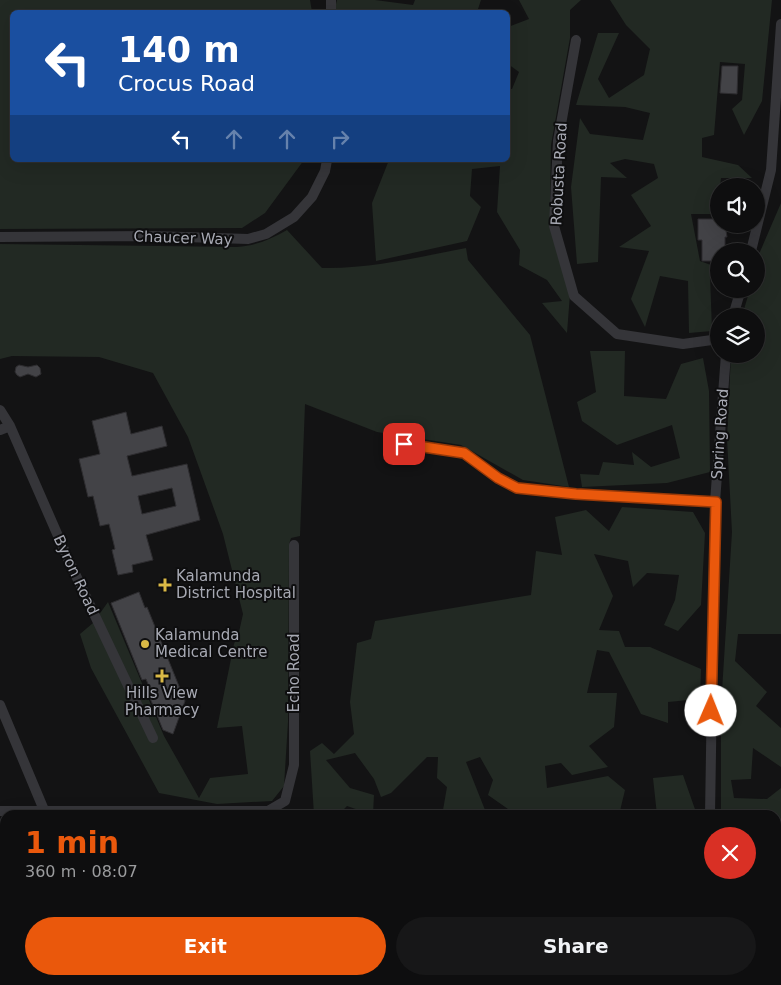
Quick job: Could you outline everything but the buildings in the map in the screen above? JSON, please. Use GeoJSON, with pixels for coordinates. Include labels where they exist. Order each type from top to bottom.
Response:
{"type":"FeatureCollection","features":[{"type":"Feature","properties":{"kind":"street"},"geometry":{"type":"LineString","coordinates":[[753,243],[771,170],[781,24]]}},
{"type":"Feature","properties":{"kind":"street","name":"Robusta Road"},"geometry":{"type":"LineString","coordinates":[[576,40],[558,141],[554,226],[574,296],[617,334],[683,344],[710,340]]}},
{"type":"Feature","properties":{"kind":"street","name":"Chaucer Way"},"geometry":{"type":"LineString","coordinates":[[0,237],[152,236],[248,240],[266,234],[294,217],[312,197],[326,171],[327,162]]}},
{"type":"Feature","properties":{"kind":"street","name":"Spring Road"},"geometry":{"type":"LineString","coordinates":[[710,810],[716,502],[725,363]]}},
{"type":"Feature","properties":{"kind":"street","name":"Byron Road"},"geometry":{"type":"LineString","coordinates":[[0,410],[5,428],[154,738]]}},
{"type":"Feature","properties":{"kind":"street"},"geometry":{"type":"LineString","coordinates":[[404,444],[464,453],[498,478],[517,488],[576,494],[716,502]]}},
{"type":"Feature","properties":{"kind":"street","name":"Echo Road"},"geometry":{"type":"LineString","coordinates":[[270,810],[285,801],[294,765],[294,545]]}},
{"type":"Feature","properties":{"kind":"street"},"geometry":{"type":"LineString","coordinates":[[0,706],[44,810]]}},
{"type":"Feature","properties":{"kind":"shaded area"},"geometry":{"type":"Polygon","coordinates":[[[0,0],[310,0],[312,10],[10,10],[10,162],[303,162],[265,213],[242,228],[0,229],[0,0]]]}},
{"type":"Feature","properties":{"kind":"shaded area"},"geometry":{"type":"Polygon","coordinates":[[[337,0],[375,0],[413,5],[415,0],[481,0],[478,10],[334,10],[337,0]]]}},
{"type":"Feature","properties":{"kind":"shaded area"},"geometry":{"type":"Polygon","coordinates":[[[519,0],[581,0],[570,10],[570,38],[551,145],[550,221],[570,294],[567,333],[542,303],[562,301],[547,280],[519,265],[520,250],[497,212],[500,166],[472,169],[470,196],[481,207],[467,241],[376,261],[372,203],[388,162],[510,162],[510,89],[512,89],[519,72],[510,65],[510,26],[529,19],[519,0]]]}},
{"type":"Feature","properties":{"kind":"shaded area"},"geometry":{"type":"Polygon","coordinates":[[[610,0],[772,0],[762,101],[744,135],[732,109],[742,100],[745,64],[720,62],[714,135],[702,138],[702,157],[738,165],[752,178],[710,178],[710,214],[691,214],[700,261],[710,265],[710,331],[689,333],[688,281],[660,276],[645,327],[631,299],[649,251],[619,247],[651,226],[631,195],[658,178],[654,164],[625,159],[610,163],[627,178],[601,177],[598,262],[577,264],[571,187],[580,118],[590,134],[643,140],[650,113],[625,107],[576,105],[598,33],[619,33],[598,79],[609,98],[644,75],[650,49],[626,25],[610,0]]]}},
{"type":"Feature","properties":{"kind":"shaded area"},"geometry":{"type":"Polygon","coordinates":[[[781,203],[781,634],[738,634],[735,661],[767,692],[756,706],[781,728],[781,767],[753,748],[751,779],[731,780],[734,798],[767,799],[781,788],[781,810],[721,810],[721,707],[732,532],[727,439],[731,363],[765,363],[765,308],[744,308],[747,298],[765,298],[764,243],[781,203]]]}},
{"type":"Feature","properties":{"kind":"shaded area"},"geometry":{"type":"Polygon","coordinates":[[[287,230],[322,268],[358,267],[466,248],[468,260],[530,335],[569,487],[523,480],[461,445],[377,432],[305,404],[300,536],[291,538],[289,544],[288,722],[284,786],[272,801],[217,804],[159,793],[91,668],[80,634],[93,623],[108,602],[164,736],[199,798],[210,778],[248,774],[242,726],[217,728],[234,644],[243,614],[223,534],[188,437],[153,373],[99,357],[12,356],[0,359],[0,244],[237,247],[263,242],[287,230]]]}},
{"type":"Feature","properties":{"kind":"shaded area"},"geometry":{"type":"Polygon","coordinates":[[[590,351],[625,351],[624,396],[666,399],[681,364],[703,358],[709,391],[710,472],[667,483],[582,487],[580,474],[599,475],[603,462],[634,465],[632,452],[651,467],[680,458],[672,425],[617,445],[582,421],[577,402],[596,392],[590,351]]]}},
{"type":"Feature","properties":{"kind":"shaded area"},"geometry":{"type":"Polygon","coordinates":[[[622,507],[693,512],[705,533],[701,605],[678,631],[664,625],[675,600],[679,575],[647,573],[633,587],[628,561],[594,554],[613,596],[599,630],[619,631],[625,647],[650,647],[701,669],[700,699],[668,702],[668,723],[641,714],[609,652],[597,650],[587,693],[617,693],[614,727],[589,746],[608,767],[572,775],[561,763],[545,766],[547,788],[608,776],[625,790],[620,810],[508,810],[488,795],[493,780],[480,757],[466,762],[485,810],[443,810],[447,787],[437,778],[438,757],[427,757],[391,793],[381,797],[374,779],[355,753],[326,760],[350,788],[374,795],[373,810],[359,810],[347,806],[343,810],[314,810],[310,751],[322,743],[334,754],[354,734],[350,702],[357,643],[371,639],[375,621],[531,595],[536,551],[562,555],[555,517],[586,510],[609,531],[622,507]]]}},
{"type":"Feature","properties":{"kind":"shaded area"},"geometry":{"type":"Polygon","coordinates":[[[683,775],[695,810],[656,810],[653,778],[683,775]]]}},
{"type":"Feature","properties":{"kind":"place","name":"Kalamunda District Hospital"},"geometry":{"type":"Point","coordinates":[165,585]}},
{"type":"Feature","properties":{"kind":"place","name":"Kalamunda Medical Centre"},"geometry":{"type":"Point","coordinates":[145,644]}},
{"type":"Feature","properties":{"kind":"place","name":"Hills View Pharmacy"},"geometry":{"type":"Point","coordinates":[162,676]}},
{"type":"Feature","properties":{"kind":"route"},"geometry":{"type":"LineString","coordinates":[[404,444],[464,453],[498,478],[517,488],[576,494],[716,502],[711,711]]}}]}
